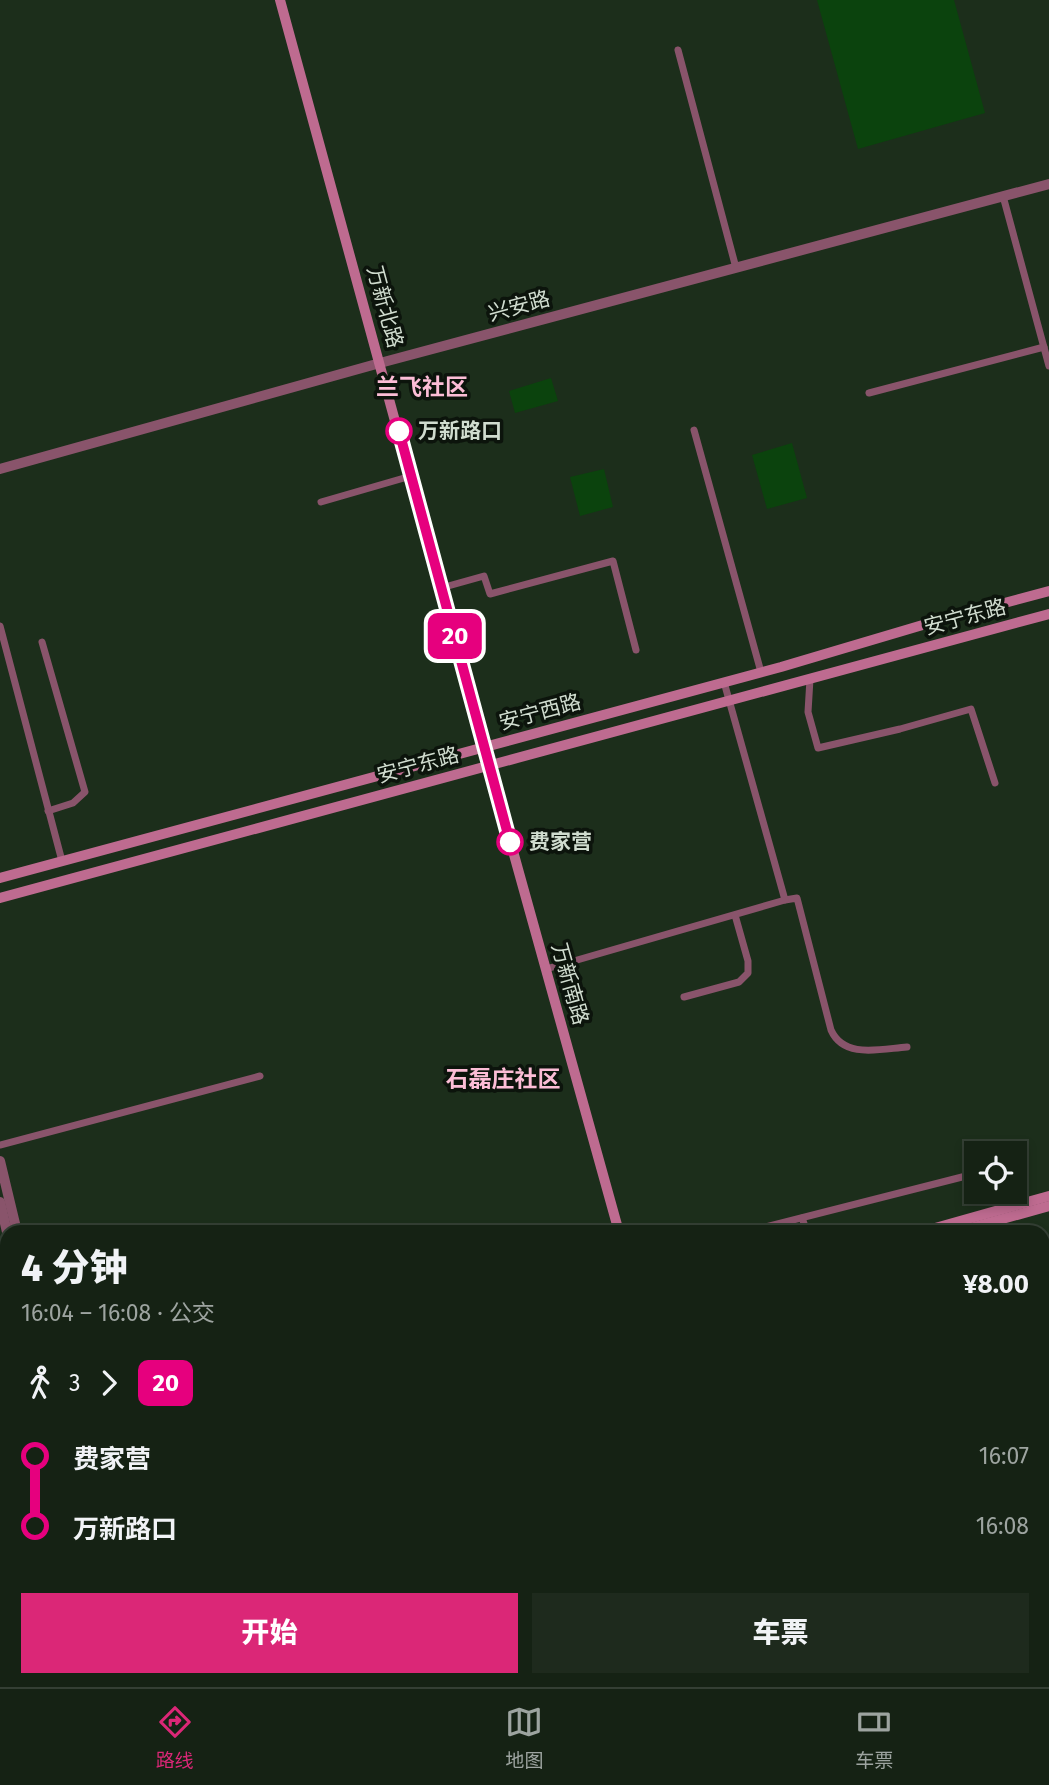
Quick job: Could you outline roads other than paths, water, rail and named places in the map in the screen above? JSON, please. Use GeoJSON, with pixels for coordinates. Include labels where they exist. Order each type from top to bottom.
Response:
{"type":"FeatureCollection","features":[{"type":"Feature","properties":{"kind":"main road","name":"万新北路"},"geometry":{"type":"LineString","coordinates":[[280,0],[484,747]]}},
{"type":"Feature","properties":{"kind":"main road","name":"安宁西路"},"geometry":{"type":"LineString","coordinates":[[0,878],[761,672],[1049,591]]}},
{"type":"Feature","properties":{"kind":"main road","name":"安宁东路"},"geometry":{"type":"LineString","coordinates":[[0,898],[1049,614]]}},
{"type":"Feature","properties":{"kind":"main road","name":"万新南路"},"geometry":{"type":"LineString","coordinates":[[484,747],[617,1225]]}},
{"type":"Feature","properties":{"kind":"main road"},"geometry":{"type":"LineString","coordinates":[[946,1225],[1049,1196]]}},
{"type":"Feature","properties":{"kind":"main road"},"geometry":{"type":"LineString","coordinates":[[981,1225],[1049,1206]]}},
{"type":"Feature","properties":{"kind":"street"},"geometry":{"type":"LineString","coordinates":[[678,50],[736,268]]}},
{"type":"Feature","properties":{"kind":"street","name":"兴安路"},"geometry":{"type":"LineString","coordinates":[[0,469],[380,363],[1049,184]]}},
{"type":"Feature","properties":{"kind":"street"},"geometry":{"type":"LineString","coordinates":[[1003,196],[1049,366]]}},
{"type":"Feature","properties":{"kind":"street"},"geometry":{"type":"LineString","coordinates":[[869,393],[1044,347]]}},
{"type":"Feature","properties":{"kind":"street"},"geometry":{"type":"LineString","coordinates":[[694,430],[761,672]]}},
{"type":"Feature","properties":{"kind":"street"},"geometry":{"type":"LineString","coordinates":[[321,502],[411,476]]}},
{"type":"Feature","properties":{"kind":"street"},"geometry":{"type":"LineString","coordinates":[[442,588],[484,576],[490,594],[613,561],[636,650]]}},
{"type":"Feature","properties":{"kind":"street"},"geometry":{"type":"LineString","coordinates":[[0,626],[62,861]]}},
{"type":"Feature","properties":{"kind":"street"},"geometry":{"type":"LineString","coordinates":[[42,642],[85,792],[73,803],[48,811]]}},
{"type":"Feature","properties":{"kind":"street"},"geometry":{"type":"LineString","coordinates":[[810,679],[808,712],[818,748],[971,709],[995,783]]}},
{"type":"Feature","properties":{"kind":"street"},"geometry":{"type":"LineString","coordinates":[[724,682],[785,900]]}},
{"type":"Feature","properties":{"kind":"street"},"geometry":{"type":"LineString","coordinates":[[546,969],[797,898],[835,1038],[849,1049],[907,1047]]}},
{"type":"Feature","properties":{"kind":"street"},"geometry":{"type":"LineString","coordinates":[[684,997],[739,982],[748,973],[748,961],[735,915]]}},
{"type":"Feature","properties":{"kind":"street"},"geometry":{"type":"LineString","coordinates":[[0,1145],[260,1076]]}},
{"type":"Feature","properties":{"kind":"street"},"geometry":{"type":"LineString","coordinates":[[0,1161],[15,1225]]}},
{"type":"Feature","properties":{"kind":"street"},"geometry":{"type":"LineString","coordinates":[[774,1225],[964,1178]]}},
{"type":"Feature","properties":{"kind":"street"},"geometry":{"type":"LineString","coordinates":[[0,1202],[5,1225]]}},
{"type":"Feature","properties":{"kind":"street"},"geometry":{"type":"LineString","coordinates":[[802,1218],[804,1225]]}},
{"type":"Feature","properties":{"kind":"place","name":"万新路口"},"geometry":{"type":"Point","coordinates":[399,431]}},
{"type":"Feature","properties":{"kind":"place","name":"费家营"},"geometry":{"type":"Point","coordinates":[510,842]}},
{"type":"Feature","properties":{"kind":"district","name":"兰飞社区"},"geometry":{"type":"Point","coordinates":[422,387]}},
{"type":"Feature","properties":{"kind":"district","name":"石磊庄社区"},"geometry":{"type":"Point","coordinates":[503,1079]}}]}
